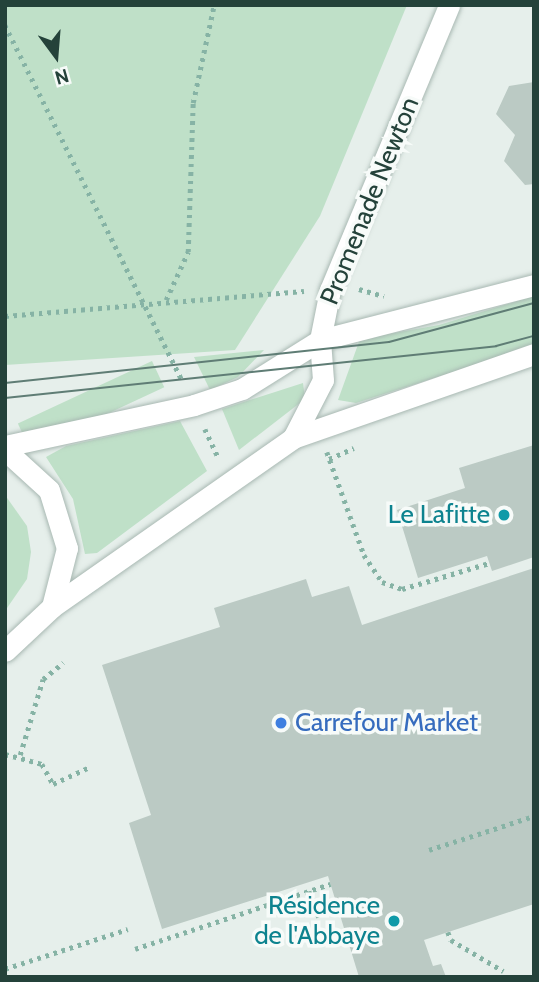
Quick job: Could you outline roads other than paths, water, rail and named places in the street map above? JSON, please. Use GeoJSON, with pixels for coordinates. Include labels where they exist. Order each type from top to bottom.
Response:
{"type":"FeatureCollection","features":[{"type":"Feature","properties":{"kind":"street","name":"Promenade Newton"},"geometry":{"type":"LineString","coordinates":[[293,438],[323,380],[320,340],[330,290],[449,5]]}},
{"type":"Feature","properties":{"kind":"street"},"geometry":{"type":"LineString","coordinates":[[5,448],[242,389],[320,340],[534,285]]}},
{"type":"Feature","properties":{"kind":"street"},"geometry":{"type":"LineString","coordinates":[[5,651],[52,607],[293,438],[534,354]]}},
{"type":"Feature","properties":{"kind":"street"},"geometry":{"type":"LineString","coordinates":[[5,448],[37,473],[63,517],[67,558],[52,607]]}},
{"type":"Feature","properties":{"kind":"tram line"},"geometry":{"type":"LineString","coordinates":[[5,383],[389,342],[534,303]]}},
{"type":"Feature","properties":{"kind":"tram line"},"geometry":{"type":"LineString","coordinates":[[5,398],[496,346],[534,336]]}},
{"type":"Feature","properties":{"kind":"place","name":"Le Lafitte"},"geometry":{"type":"Point","coordinates":[504,515]}},
{"type":"Feature","properties":{"kind":"place","name":"Carrefour Market"},"geometry":{"type":"Point","coordinates":[281,723]}},
{"type":"Feature","properties":{"kind":"place","name":"Résidence de l'Abbaye"},"geometry":{"type":"Point","coordinates":[394,921]}}]}
